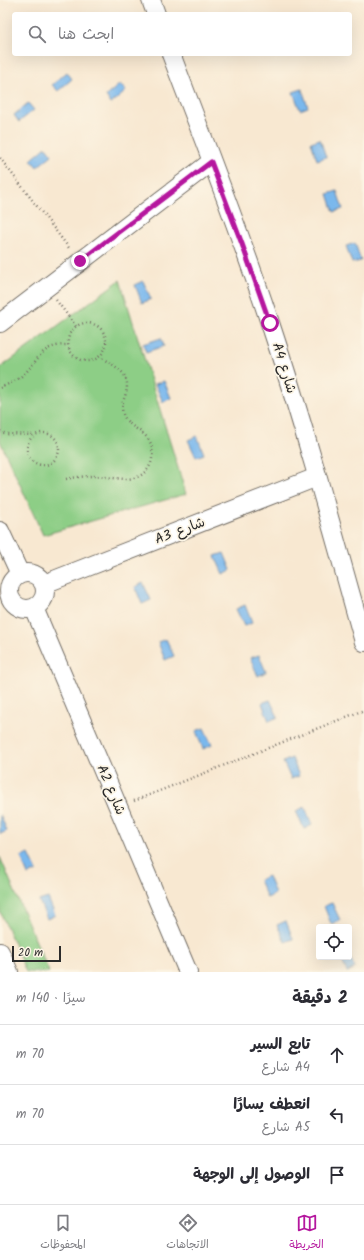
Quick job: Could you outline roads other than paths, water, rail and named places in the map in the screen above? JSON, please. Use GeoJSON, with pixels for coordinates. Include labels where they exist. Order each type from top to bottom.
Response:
{"type":"FeatureCollection","features":[{"type":"Feature","properties":{"kind":"street"},"geometry":{"type":"LineString","coordinates":[[151,0],[155,12]]}},
{"type":"Feature","properties":{"kind":"street","name":"A4 شارع"},"geometry":{"type":"LineString","coordinates":[[172,56],[270,323],[317,477],[364,642]]}},
{"type":"Feature","properties":{"kind":"street"},"geometry":{"type":"LineString","coordinates":[[0,323],[211,162]]}},
{"type":"Feature","properties":{"kind":"street","name":"A3 شارع"},"geometry":{"type":"LineString","coordinates":[[44,584],[317,477]]}},
{"type":"Feature","properties":{"kind":"street"},"geometry":{"type":"LineString","coordinates":[[0,531],[20,574]]}},
{"type":"Feature","properties":{"kind":"street"},"geometry":{"type":"LineString","coordinates":[[20,574],[34,574],[40,578],[44,584],[44,598],[34,608],[20,608],[5,600],[10,584],[20,574]]}},
{"type":"Feature","properties":{"kind":"street","name":"A2 شارع"},"geometry":{"type":"LineString","coordinates":[[34,608],[188,972]]}},
{"type":"Feature","properties":{"kind":"street"},"geometry":{"type":"LineString","coordinates":[[0,952],[8,972]]}},
{"type":"Feature","properties":{"kind":"water"},"geometry":{"type":"Polygon","coordinates":[[[67,72],[72,79],[58,91],[52,85],[67,72]]]}},
{"type":"Feature","properties":{"kind":"water"},"geometry":{"type":"Polygon","coordinates":[[[120,84],[126,91],[111,104],[106,96],[120,84]]]}},
{"type":"Feature","properties":{"kind":"water"},"geometry":{"type":"Polygon","coordinates":[[[302,89],[308,107],[300,110],[293,92],[302,89]]]}},
{"type":"Feature","properties":{"kind":"water"},"geometry":{"type":"Polygon","coordinates":[[[28,103],[34,110],[19,122],[14,115],[28,103]]]}},
{"type":"Feature","properties":{"kind":"water"},"geometry":{"type":"Polygon","coordinates":[[[320,139],[326,157],[317,160],[311,142],[320,139]]]}},
{"type":"Feature","properties":{"kind":"water"},"geometry":{"type":"Polygon","coordinates":[[[46,147],[52,155],[37,167],[31,160],[46,147]]]}},
{"type":"Feature","properties":{"kind":"water"},"geometry":{"type":"Polygon","coordinates":[[[337,191],[343,209],[334,212],[328,194],[337,191]]]}},
{"type":"Feature","properties":{"kind":"water"},"geometry":{"type":"Polygon","coordinates":[[[355,243],[361,261],[352,263],[346,246],[355,243]]]}},
{"type":"Feature","properties":{"kind":"water"},"geometry":{"type":"Polygon","coordinates":[[[143,281],[151,299],[142,303],[135,285],[143,281]]]}},
{"type":"Feature","properties":{"kind":"water"},"geometry":{"type":"Polygon","coordinates":[[[161,338],[164,346],[146,352],[143,344],[161,338]]]}},
{"type":"Feature","properties":{"kind":"water"},"geometry":{"type":"Polygon","coordinates":[[[164,381],[171,398],[163,402],[155,384],[164,381]]]}},
{"type":"Feature","properties":{"kind":"water"},"geometry":{"type":"Polygon","coordinates":[[[197,436],[204,454],[196,457],[188,440],[197,436]]]}},
{"type":"Feature","properties":{"kind":"water"},"geometry":{"type":"Polygon","coordinates":[[[224,553],[231,570],[223,574],[215,556],[224,553]]]}},
{"type":"Feature","properties":{"kind":"water"},"geometry":{"type":"Polygon","coordinates":[[[143,583],[151,600],[142,604],[135,587],[143,583]]]}},
{"type":"Feature","properties":{"kind":"water"},"geometry":{"type":"Polygon","coordinates":[[[245,605],[252,623],[244,626],[236,609],[245,605]]]}},
{"type":"Feature","properties":{"kind":"water"},"geometry":{"type":"Polygon","coordinates":[[[166,639],[174,656],[165,660],[158,642],[166,639]]]}},
{"type":"Feature","properties":{"kind":"water"},"geometry":{"type":"Polygon","coordinates":[[[259,655],[266,672],[258,676],[250,658],[259,655]]]}},
{"type":"Feature","properties":{"kind":"water"},"geometry":{"type":"Polygon","coordinates":[[[270,700],[278,717],[269,721],[262,703],[270,700]]]}},
{"type":"Feature","properties":{"kind":"water"},"geometry":{"type":"Polygon","coordinates":[[[204,728],[212,745],[203,749],[196,731],[204,728]]]}},
{"type":"Feature","properties":{"kind":"water"},"geometry":{"type":"Polygon","coordinates":[[[292,758],[299,776],[291,779],[283,762],[292,758]]]}},
{"type":"Feature","properties":{"kind":"water"},"geometry":{"type":"Polygon","coordinates":[[[305,807],[312,825],[304,829],[296,811],[305,807]]]}},
{"type":"Feature","properties":{"kind":"water"},"geometry":{"type":"Polygon","coordinates":[[[0,814],[7,831],[0,834],[0,814]]]}},
{"type":"Feature","properties":{"kind":"water"},"geometry":{"type":"Polygon","coordinates":[[[29,854],[37,871],[28,875],[21,857],[29,854]]]}},
{"type":"Feature","properties":{"kind":"water"},"geometry":{"type":"Polygon","coordinates":[[[268,876],[275,894],[267,898],[259,880],[268,876]]]}},
{"type":"Feature","properties":{"kind":"water"},"geometry":{"type":"Polygon","coordinates":[[[48,898],[55,915],[47,919],[39,901],[48,898]]]}},
{"type":"Feature","properties":{"kind":"water"},"geometry":{"type":"Polygon","coordinates":[[[332,903],[340,920],[331,924],[324,906],[332,903]]]}},
{"type":"Feature","properties":{"kind":"water"},"geometry":{"type":"Polygon","coordinates":[[[286,921],[293,939],[285,942],[277,925],[286,921]]]}},
{"type":"Feature","properties":{"kind":"water"},"geometry":{"type":"Polygon","coordinates":[[[341,960],[351,960],[355,968],[347,972],[341,960]]]}}]}
